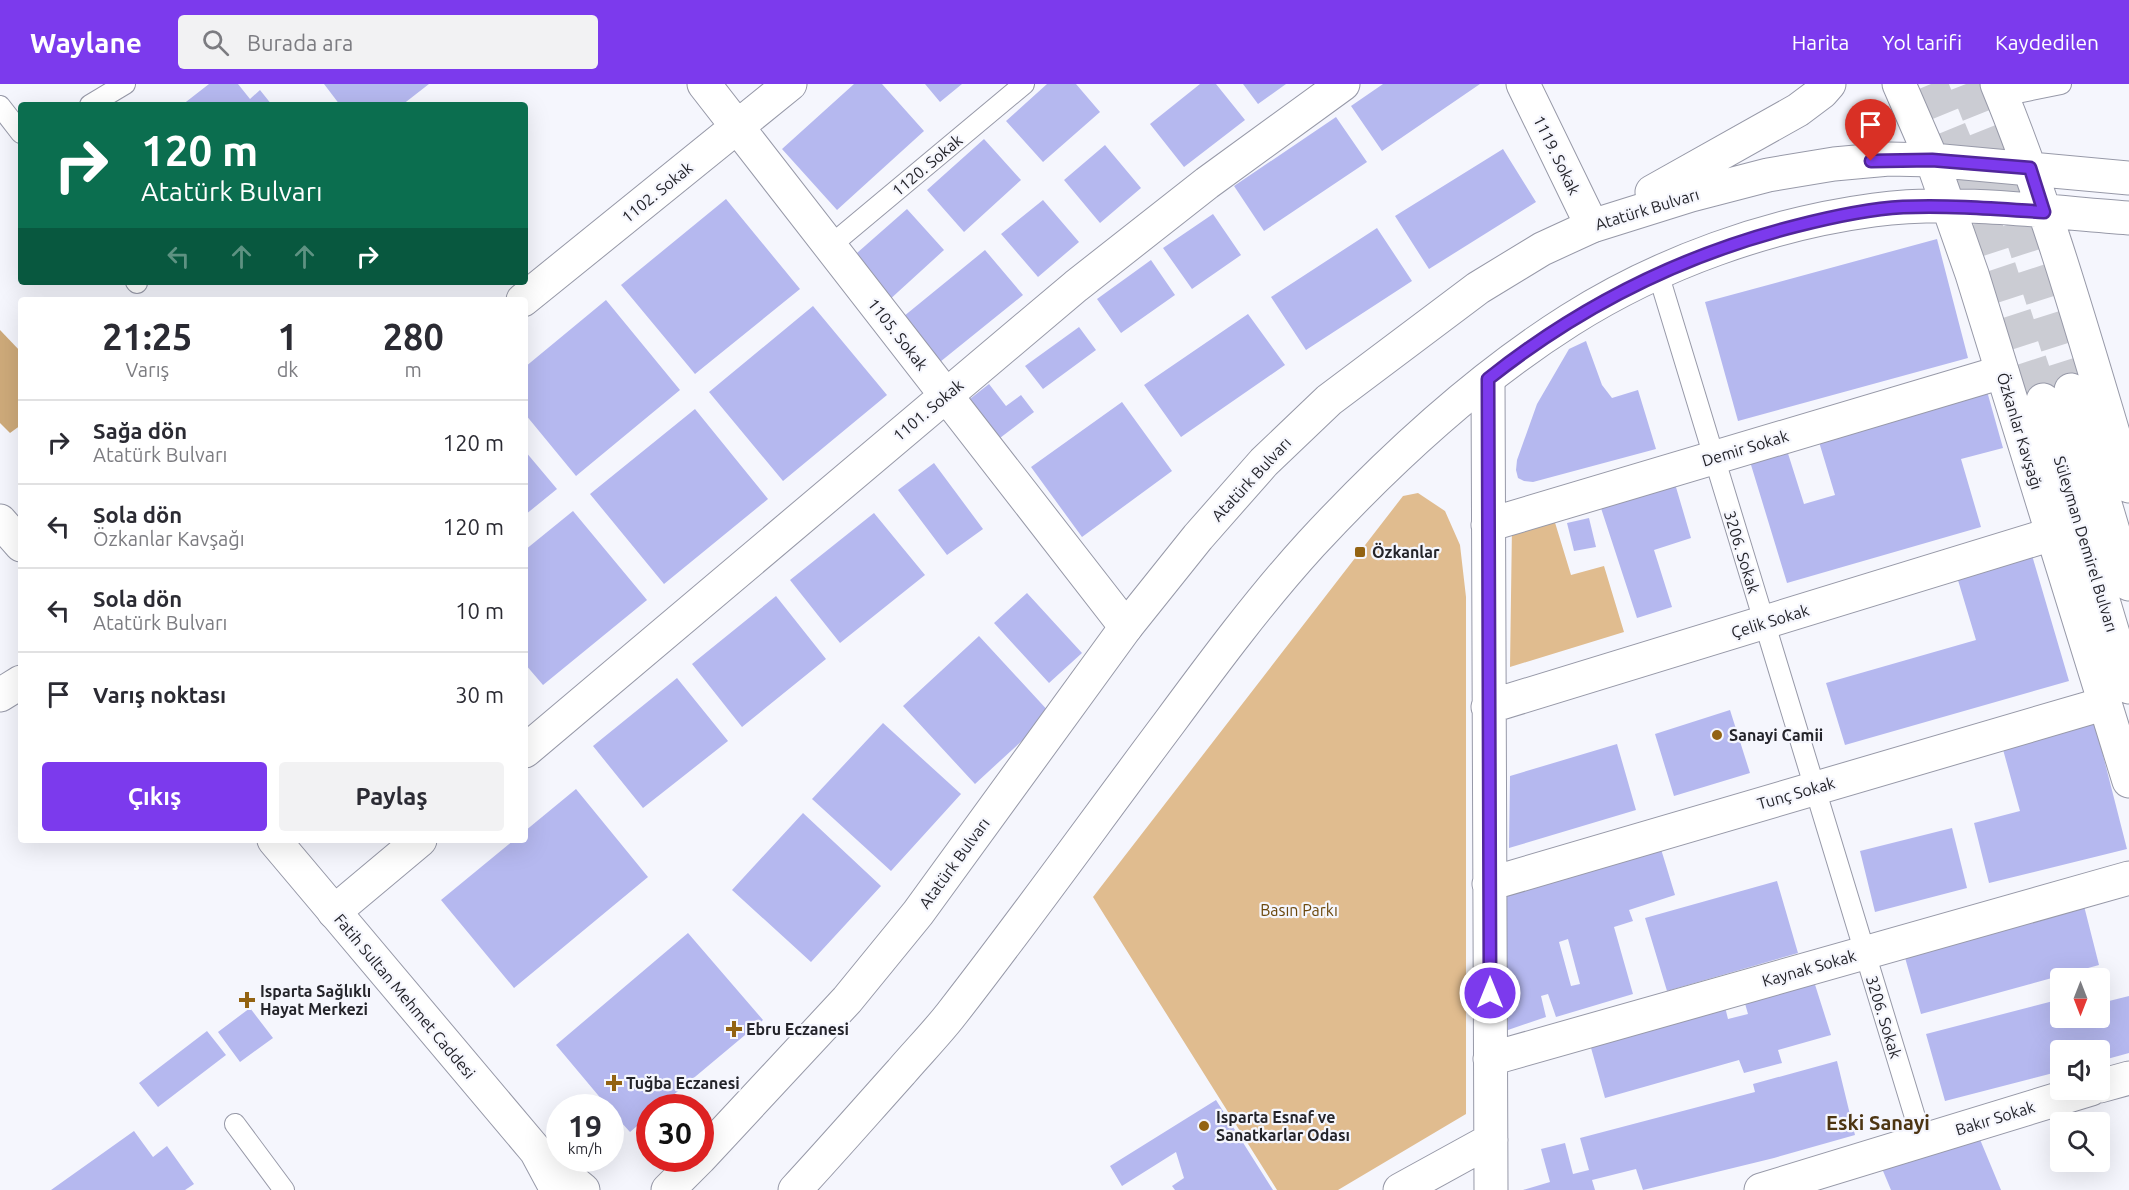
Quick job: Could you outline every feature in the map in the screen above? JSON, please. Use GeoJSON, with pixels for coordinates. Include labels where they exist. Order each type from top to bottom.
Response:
{"type":"FeatureCollection","features":[{"type":"Feature","properties":{"kind":"street","name":"1105. Sokak"},"geometry":{"type":"LineString","coordinates":[[704,84],[1126,627]]}},
{"type":"Feature","properties":{"kind":"street","name":"1102. Sokak"},"geometry":{"type":"LineString","coordinates":[[527,297],[790,84]]}},
{"type":"Feature","properties":{"kind":"street","name":"1101. Sokak"},"geometry":{"type":"LineString","coordinates":[[528,748],[1076,286],[1207,183],[1343,84]]}},
{"type":"Feature","properties":{"kind":"street","name":"1119. Sokak"},"geometry":{"type":"LineString","coordinates":[[1523,84],[1592,226]]}},
{"type":"Feature","properties":{"kind":"street"},"geometry":{"type":"LineString","coordinates":[[1592,226],[1798,110],[1829,84]]}},
{"type":"Feature","properties":{"kind":"street","name":"Özkanlar Kavşağı"},"geometry":{"type":"LineString","coordinates":[[1899,84],[1932,160],[1949,207],[2052,534],[2116,695],[2129,781]]}},
{"type":"Feature","properties":{"kind":"street"},"geometry":{"type":"LineString","coordinates":[[2000,90],[2030,168],[2063,266],[2129,486]]}},
{"type":"Feature","properties":{"kind":"street","name":"Atatürk Bulvarı"},"geometry":{"type":"LineString","coordinates":[[714,1143],[847,1000],[918,913],[1126,627],[1198,537],[1264,462],[1329,400],[1478,288],[1542,249],[1592,226],[1691,195],[1768,175],[1834,164],[1889,159],[1932,160],[2129,178]]}},
{"type":"Feature","properties":{"kind":"street"},"geometry":{"type":"LineString","coordinates":[[795,1190],[950,1015],[1198,683],[1309,546],[1376,477],[1444,415],[1530,346],[1610,296],[1658,273],[1721,248],[1827,218],[1874,210],[1949,207],[2129,218]]}},
{"type":"Feature","properties":{"kind":"street","name":"Demir Sokak"},"geometry":{"type":"LineString","coordinates":[[1488,525],[2002,372]]}},
{"type":"Feature","properties":{"kind":"street"},"geometry":{"type":"LineString","coordinates":[[1488,379],[1491,1190]]}},
{"type":"Feature","properties":{"kind":"street","name":"Süleyman Demirel Bulvarı"},"geometry":{"type":"LineString","coordinates":[[2116,695],[2057,395],[2129,584]]}},
{"type":"Feature","properties":{"kind":"street"},"geometry":{"type":"LineString","coordinates":[[0,521],[18,541]]}},
{"type":"Feature","properties":{"kind":"street","name":"Çelik Sokak"},"geometry":{"type":"LineString","coordinates":[[1488,707],[2052,534]]}},
{"type":"Feature","properties":{"kind":"street"},"geometry":{"type":"LineString","coordinates":[[0,695],[18,684]]}},
{"type":"Feature","properties":{"kind":"street","name":"Tunç Sokak"},"geometry":{"type":"LineString","coordinates":[[1489,884],[1814,788],[2116,695]]}},
{"type":"Feature","properties":{"kind":"street","name":"Fatih Sultan Mehmet Caddesi"},"geometry":{"type":"LineString","coordinates":[[276,843],[536,1151]]}},
{"type":"Feature","properties":{"kind":"street"},"geometry":{"type":"LineString","coordinates":[[334,912],[416,843]]}},
{"type":"Feature","properties":{"kind":"street","name":"Kaynak Sokak"},"geometry":{"type":"LineString","coordinates":[[1490,1059],[2129,878]]}},
{"type":"Feature","properties":{"kind":"street"},"geometry":{"type":"LineString","coordinates":[[2110,1083],[2129,1078]]}},
{"type":"Feature","properties":{"kind":"street","name":"Bakır Sokak"},"geometry":{"type":"LineString","coordinates":[[1761,1190],[2055,1100]]}},
{"type":"Feature","properties":{"kind":"street"},"geometry":{"type":"LineString","coordinates":[[1400,1190],[1491,1140]]}},
{"type":"Feature","properties":{"kind":"street"},"geometry":{"type":"LineString","coordinates":[[536,1151],[557,1190]]}},
{"type":"Feature","properties":{"kind":"street"},"geometry":{"type":"LineString","coordinates":[[536,1151],[583,1190]]}},
{"type":"Feature","properties":{"kind":"street","name":"Atatürk Bulvarı"},"geometry":{"type":"LineString","coordinates":[[668,1190],[686,1172]]}},
{"type":"Feature","properties":{"kind":"lane"},"geometry":{"type":"LineString","coordinates":[[95,102],[124,84]]}},
{"type":"Feature","properties":{"kind":"lane","name":"1120. Sokak"},"geometry":{"type":"LineString","coordinates":[[830,246],[1024,84]]}},
{"type":"Feature","properties":{"kind":"lane"},"geometry":{"type":"LineString","coordinates":[[2000,90],[2061,84]]}},
{"type":"Feature","properties":{"kind":"lane"},"geometry":{"type":"LineString","coordinates":[[0,106],[18,128]]}},
{"type":"Feature","properties":{"kind":"lane","name":"3206. Sokak"},"geometry":{"type":"LineString","coordinates":[[1658,273],[1712,457],[1922,1140]]}},
{"type":"Feature","properties":{"kind":"lane"},"geometry":{"type":"LineString","coordinates":[[235,1124],[284,1190]]}},
{"type":"Feature","properties":{"kind":"green space","name":"Basın Parkı"},"geometry":{"type":"Polygon","coordinates":[[[1418,493],[1445,511],[1460,545],[1466,597],[1466,1114],[1338,1190],[1277,1190],[1093,897],[1403,496],[1418,493]]]}},
{"type":"Feature","properties":{"kind":"green space"},"geometry":{"type":"Polygon","coordinates":[[[1553,516],[1571,575],[1604,566],[1624,632],[1510,667],[1512,526],[1553,516]]]}},
{"type":"Feature","properties":{"kind":"shaded area"},"geometry":{"type":"Polygon","coordinates":[[[0,330],[18,349],[18,427],[10,433],[0,423],[0,330]]]}},
{"type":"Feature","properties":{"kind":"building"},"geometry":{"type":"Polygon","coordinates":[[[209,84],[238,84],[250,99],[260,90],[270,102],[186,102],[209,84]]]}},
{"type":"Feature","properties":{"kind":"building"},"geometry":{"type":"Polygon","coordinates":[[[324,84],[429,84],[406,102],[338,102],[324,84]]]}},
{"type":"Feature","properties":{"kind":"building"},"geometry":{"type":"Polygon","coordinates":[[[854,84],[882,84],[924,131],[837,210],[782,149],[854,84]]]}},
{"type":"Feature","properties":{"kind":"building"},"geometry":{"type":"Polygon","coordinates":[[[925,84],[962,84],[940,102],[925,84]]]}},
{"type":"Feature","properties":{"kind":"building"},"geometry":{"type":"Polygon","coordinates":[[[1047,84],[1076,84],[1100,112],[1043,162],[1006,121],[1047,84]]]}},
{"type":"Feature","properties":{"kind":"building"},"geometry":{"type":"Polygon","coordinates":[[[1200,84],[1216,84],[1245,120],[1184,167],[1150,124],[1200,84]]]}},
{"type":"Feature","properties":{"kind":"building"},"geometry":{"type":"Polygon","coordinates":[[[1243,84],[1286,84],[1258,104],[1243,84]]]}},
{"type":"Feature","properties":{"kind":"building"},"geometry":{"type":"Polygon","coordinates":[[[1383,84],[1480,84],[1382,151],[1351,106],[1383,84]]]}},
{"type":"Feature","properties":{"kind":"building"},"geometry":{"type":"Polygon","coordinates":[[[1336,117],[1367,162],[1264,231],[1234,186],[1336,117]]]}},
{"type":"Feature","properties":{"kind":"building"},"geometry":{"type":"Polygon","coordinates":[[[984,139],[1021,180],[964,232],[927,190],[984,139]]]}},
{"type":"Feature","properties":{"kind":"building"},"geometry":{"type":"Polygon","coordinates":[[[1105,145],[1141,188],[1100,223],[1064,180],[1105,145]]]}},
{"type":"Feature","properties":{"kind":"building"},"geometry":{"type":"Polygon","coordinates":[[[1503,149],[1536,202],[1429,269],[1395,216],[1503,149]]]}},
{"type":"Feature","properties":{"kind":"building"},"geometry":{"type":"Polygon","coordinates":[[[726,199],[800,289],[695,374],[621,285],[726,199]]]}},
{"type":"Feature","properties":{"kind":"building"},"geometry":{"type":"Polygon","coordinates":[[[1043,200],[1079,242],[1038,277],[1001,234],[1043,200]]]}},
{"type":"Feature","properties":{"kind":"building"},"geometry":{"type":"Polygon","coordinates":[[[907,209],[944,250],[887,302],[849,260],[907,209]]]}},
{"type":"Feature","properties":{"kind":"building"},"geometry":{"type":"Polygon","coordinates":[[[1213,214],[1241,255],[1192,289],[1163,248],[1213,214]]]}},
{"type":"Feature","properties":{"kind":"building"},"geometry":{"type":"Polygon","coordinates":[[[1377,228],[1412,281],[1306,350],[1271,297],[1377,228]]]}},
{"type":"Feature","properties":{"kind":"building"},"geometry":{"type":"Polygon","coordinates":[[[1937,239],[1968,358],[1738,421],[1705,302],[1937,239]]]}},
{"type":"Feature","properties":{"kind":"building"},"geometry":{"type":"Polygon","coordinates":[[[985,250],[1023,295],[935,366],[898,321],[985,250]]]}},
{"type":"Feature","properties":{"kind":"building"},"geometry":{"type":"Polygon","coordinates":[[[1151,260],[1175,295],[1121,333],[1097,299],[1151,260]]]}},
{"type":"Feature","properties":{"kind":"building"},"geometry":{"type":"Polygon","coordinates":[[[606,300],[680,390],[576,476],[528,418],[528,365],[606,300]]]}},
{"type":"Feature","properties":{"kind":"building"},"geometry":{"type":"Polygon","coordinates":[[[813,306],[887,395],[783,481],[709,392],[813,306]]]}},
{"type":"Feature","properties":{"kind":"building"},"geometry":{"type":"Polygon","coordinates":[[[1248,314],[1285,365],[1181,437],[1144,385],[1248,314]]]}},
{"type":"Feature","properties":{"kind":"building"},"geometry":{"type":"Polygon","coordinates":[[[1079,327],[1096,350],[1043,389],[1025,366],[1079,327]]]}},
{"type":"Feature","properties":{"kind":"building"},"geometry":{"type":"Polygon","coordinates":[[[1586,341],[1602,385],[1612,398],[1638,390],[1656,449],[1533,482],[1524,481],[1518,478],[1517,460],[1537,404],[1569,349],[1586,341]]]}},
{"type":"Feature","properties":{"kind":"building"},"geometry":{"type":"Polygon","coordinates":[[[989,384],[1006,406],[1021,395],[1034,412],[996,441],[966,402],[989,384]]]}},
{"type":"Feature","properties":{"kind":"building"},"geometry":{"type":"Polygon","coordinates":[[[1985,384],[2003,448],[1961,459],[1981,527],[1787,583],[1748,455],[1785,444],[1804,504],[1835,495],[1816,432],[1985,384]]]}},
{"type":"Feature","properties":{"kind":"building"},"geometry":{"type":"Polygon","coordinates":[[[1122,402],[1172,471],[1082,537],[1031,467],[1122,402]]]}},
{"type":"Feature","properties":{"kind":"building"},"geometry":{"type":"Polygon","coordinates":[[[695,409],[768,499],[664,584],[590,494],[695,409]]]}},
{"type":"Feature","properties":{"kind":"building"},"geometry":{"type":"Polygon","coordinates":[[[528,455],[557,489],[528,513],[528,455]]]}},
{"type":"Feature","properties":{"kind":"building"},"geometry":{"type":"Polygon","coordinates":[[[934,463],[983,529],[947,555],[898,490],[934,463]]]}},
{"type":"Feature","properties":{"kind":"building"},"geometry":{"type":"Polygon","coordinates":[[[1673,477],[1691,538],[1654,550],[1672,607],[1637,618],[1598,499],[1673,477]]]}},
{"type":"Feature","properties":{"kind":"building"},"geometry":{"type":"Polygon","coordinates":[[[573,511],[647,600],[543,685],[528,668],[528,548],[573,511]]]}},
{"type":"Feature","properties":{"kind":"building"},"geometry":{"type":"Polygon","coordinates":[[[874,513],[925,575],[840,643],[790,580],[874,513]]]}},
{"type":"Feature","properties":{"kind":"building"},"geometry":{"type":"Polygon","coordinates":[[[1589,518],[1596,547],[1574,551],[1567,523],[1589,518]]]}},
{"type":"Feature","properties":{"kind":"building"},"geometry":{"type":"Polygon","coordinates":[[[2029,545],[2069,681],[1845,745],[1826,683],[1976,640],[1954,567],[2029,545]]]}},
{"type":"Feature","properties":{"kind":"building"},"geometry":{"type":"Polygon","coordinates":[[[1027,593],[1082,653],[1049,683],[994,623],[1027,593]]]}},
{"type":"Feature","properties":{"kind":"building"},"geometry":{"type":"Polygon","coordinates":[[[776,596],[826,659],[742,727],[692,664],[776,596]]]}},
{"type":"Feature","properties":{"kind":"building"},"geometry":{"type":"Polygon","coordinates":[[[979,636],[1051,714],[975,784],[903,706],[979,636]]]}},
{"type":"Feature","properties":{"kind":"building"},"geometry":{"type":"Polygon","coordinates":[[[677,678],[728,741],[643,808],[593,746],[677,678]]]}},
{"type":"Feature","properties":{"kind":"building"},"geometry":{"type":"Polygon","coordinates":[[[1730,710],[1750,773],[1674,796],[1655,734],[1730,710]]]}},
{"type":"Feature","properties":{"kind":"building"},"geometry":{"type":"Polygon","coordinates":[[[2092,712],[2127,849],[1989,883],[1974,823],[2020,811],[1999,735],[2092,712]]]}},
{"type":"Feature","properties":{"kind":"building"},"geometry":{"type":"Polygon","coordinates":[[[883,723],[961,794],[891,871],[812,799],[883,723]]]}},
{"type":"Feature","properties":{"kind":"building"},"geometry":{"type":"Polygon","coordinates":[[[1617,744],[1636,810],[1509,848],[1510,776],[1617,744]]]}},
{"type":"Feature","properties":{"kind":"building"},"geometry":{"type":"Polygon","coordinates":[[[576,789],[648,877],[514,988],[441,900],[510,843],[528,843],[528,829],[576,789]]]}},
{"type":"Feature","properties":{"kind":"building"},"geometry":{"type":"Polygon","coordinates":[[[803,813],[881,886],[811,962],[732,890],[803,813]]]}},
{"type":"Feature","properties":{"kind":"building"},"geometry":{"type":"Polygon","coordinates":[[[1952,828],[1967,888],[1875,912],[1860,851],[1952,828]]]}},
{"type":"Feature","properties":{"kind":"building"},"geometry":{"type":"Polygon","coordinates":[[[1657,836],[1675,895],[1629,910],[1633,921],[1614,927],[1633,994],[1556,1017],[1548,994],[1541,996],[1546,1017],[1508,1030],[1500,882],[1657,836]],[[1568,939],[1559,942],[1571,986],[1580,984],[1568,939]]]}},
{"type":"Feature","properties":{"kind":"building"},"geometry":{"type":"Polygon","coordinates":[[[1777,881],[1798,953],[1667,991],[1645,918],[1777,881]]]}},
{"type":"Feature","properties":{"kind":"building"},"geometry":{"type":"Polygon","coordinates":[[[2082,898],[2099,965],[2088,968],[2050,968],[2050,978],[1921,1014],[1902,947],[2082,898]]]}},
{"type":"Feature","properties":{"kind":"building"},"geometry":{"type":"Polygon","coordinates":[[[688,933],[763,1020],[675,1094],[636,1094],[636,1127],[630,1132],[624,1125],[624,1094],[597,1094],[556,1045],[688,933]]]}},
{"type":"Feature","properties":{"kind":"building"},"geometry":{"type":"Polygon","coordinates":[[[1811,972],[1831,1035],[1778,1050],[1782,1063],[1744,1073],[1739,1060],[1605,1098],[1588,1037],[1723,999],[1728,1019],[1748,1014],[1744,1000],[1811,972]]]}},
{"type":"Feature","properties":{"kind":"building"},"geometry":{"type":"Polygon","coordinates":[[[2129,996],[2129,1053],[2110,1058],[2110,1040],[2050,1040],[2050,1074],[1945,1101],[1926,1034],[2050,1002],[2050,1028],[2110,1028],[2110,1001],[2129,996]]]}},
{"type":"Feature","properties":{"kind":"building"},"geometry":{"type":"Polygon","coordinates":[[[250,1008],[273,1038],[240,1062],[218,1032],[250,1008]]]}},
{"type":"Feature","properties":{"kind":"building"},"geometry":{"type":"Polygon","coordinates":[[[207,1031],[226,1055],[158,1107],[139,1083],[207,1031]]]}},
{"type":"Feature","properties":{"kind":"building"},"geometry":{"type":"Polygon","coordinates":[[[1837,1061],[1855,1135],[1774,1158],[1643,1190],[1636,1169],[1592,1180],[1595,1190],[1523,1190],[1550,1182],[1541,1149],[1565,1143],[1573,1174],[1589,1170],[1580,1138],[1755,1092],[1753,1084],[1837,1061]]]}},
{"type":"Feature","properties":{"kind":"building","name":"Isparta Esnaf ve Sanatkarlar Odası"},"geometry":{"type":"Polygon","coordinates":[[[1216,1100],[1273,1190],[1175,1190],[1172,1186],[1184,1178],[1176,1152],[1122,1186],[1110,1166],[1216,1100]]]}},
{"type":"Feature","properties":{"kind":"building"},"geometry":{"type":"Polygon","coordinates":[[[1974,1125],[2001,1190],[1891,1190],[1878,1159],[1974,1125]]]}},
{"type":"Feature","properties":{"kind":"building"},"geometry":{"type":"Polygon","coordinates":[[[134,1131],[153,1157],[167,1146],[194,1184],[185,1190],[51,1190],[134,1131]]]}},
{"type":"Feature","properties":{"kind":"tunnel"},"geometry":{"type":"LineString","coordinates":[[1931,84],[1970,178],[2043,400]]}},
{"type":"Feature","properties":{"kind":"tunnel"},"geometry":{"type":"LineString","coordinates":[[1966,84],[2003,177],[2071,390]]}},
{"type":"Feature","properties":{"kind":"place","name":"Özkanlar"},"geometry":{"type":"Point","coordinates":[1360,552]}},
{"type":"Feature","properties":{"kind":"place","name":"Sanayi Camii"},"geometry":{"type":"Point","coordinates":[1717,735]}},
{"type":"Feature","properties":{"kind":"place","name":"Isparta Sağlıklı Hayat Merkezi"},"geometry":{"type":"Point","coordinates":[247,1000]}},
{"type":"Feature","properties":{"kind":"place","name":"Ebru Eczanesi"},"geometry":{"type":"Point","coordinates":[734,1029]}},
{"type":"Feature","properties":{"kind":"place","name":"Tuğba Eczanesi"},"geometry":{"type":"Point","coordinates":[614,1083]}},
{"type":"Feature","properties":{"kind":"place","name":"Isparta Esnaf ve Sanatkarlar Odası"},"geometry":{"type":"Point","coordinates":[1204,1126]}},
{"type":"Feature","properties":{"kind":"district","name":"Eski Sanayi"},"geometry":{"type":"Point","coordinates":[1878,1122]}},
{"type":"Feature","properties":{"kind":"route"},"geometry":{"type":"LineString","coordinates":[[1490,993],[1488,379],[1530,346],[1610,296],[1658,273],[1721,248],[1773,232],[1827,218],[1903,207],[2044,212],[2030,168],[1932,160],[1871,161]]}}]}
